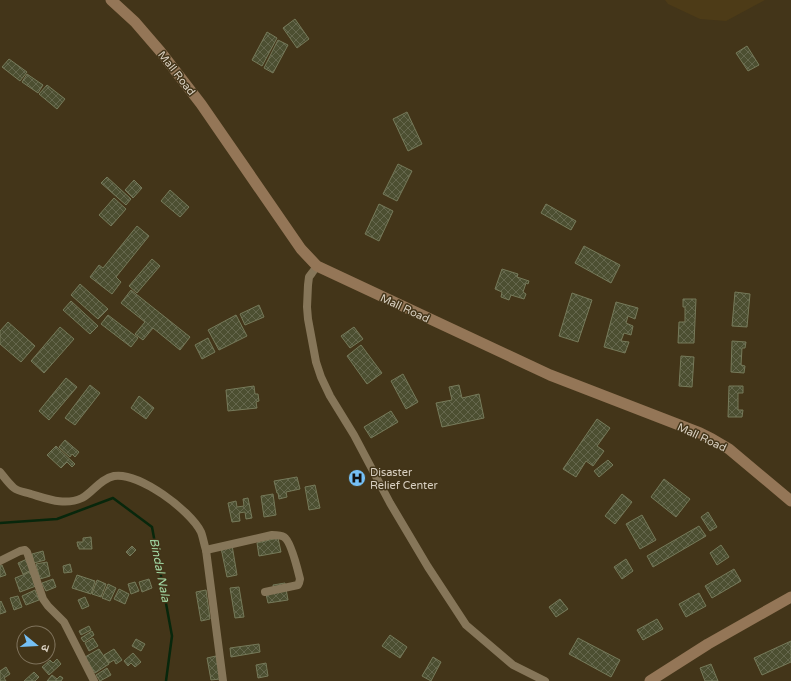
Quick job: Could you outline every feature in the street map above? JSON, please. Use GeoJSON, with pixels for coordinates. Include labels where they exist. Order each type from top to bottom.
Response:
{"type":"FeatureCollection","features":[{"type":"Feature","properties":{"kind":"street","name":"Mall Road"},"geometry":{"type":"LineString","coordinates":[[111,0],[135,22],[160,51],[201,104],[301,249],[317,266],[550,375],[712,439],[729,449],[791,502]]}},
{"type":"Feature","properties":{"kind":"street"},"geometry":{"type":"LineString","coordinates":[[317,266],[311,275],[308,285],[308,319],[316,362],[330,396],[354,435],[390,503],[428,567],[466,625],[513,665],[546,681]]}},
{"type":"Feature","properties":{"kind":"street"},"geometry":{"type":"LineString","coordinates":[[0,472],[14,488],[57,502],[69,502],[83,497],[104,479],[115,476],[127,476],[139,480],[167,497],[191,519],[201,532],[206,550],[223,681]]}},
{"type":"Feature","properties":{"kind":"street"},"geometry":{"type":"LineString","coordinates":[[206,550],[272,535],[284,537],[288,540],[291,548],[300,583],[298,585],[265,592]]}},
{"type":"Feature","properties":{"kind":"street"},"geometry":{"type":"LineString","coordinates":[[0,561],[20,551],[25,550],[27,552],[44,599],[48,606],[64,622],[94,681]]}},
{"type":"Feature","properties":{"kind":"street"},"geometry":{"type":"LineString","coordinates":[[650,681],[708,644],[791,597]]}},
{"type":"Feature","properties":{"kind":"shaded area"},"geometry":{"type":"Polygon","coordinates":[[[665,0],[765,0],[726,21],[700,19],[668,4],[665,0]]]}},
{"type":"Feature","properties":{"kind":"building"},"geometry":{"type":"Polygon","coordinates":[[[295,19],[309,39],[297,48],[283,28],[295,19]]]}},
{"type":"Feature","properties":{"kind":"building"},"geometry":{"type":"Polygon","coordinates":[[[267,32],[277,38],[262,66],[252,60],[267,32]]]}},
{"type":"Feature","properties":{"kind":"building"},"geometry":{"type":"Polygon","coordinates":[[[278,40],[288,45],[273,73],[264,68],[278,40]]]}},
{"type":"Feature","properties":{"kind":"building"},"geometry":{"type":"Polygon","coordinates":[[[747,46],[759,65],[748,71],[736,53],[747,46]]]}},
{"type":"Feature","properties":{"kind":"building"},"geometry":{"type":"Polygon","coordinates":[[[9,59],[27,72],[20,81],[2,67],[9,59]]]}},
{"type":"Feature","properties":{"kind":"building"},"geometry":{"type":"Polygon","coordinates":[[[27,74],[43,85],[38,93],[22,82],[27,74]]]}},
{"type":"Feature","properties":{"kind":"building"},"geometry":{"type":"Polygon","coordinates":[[[47,85],[65,99],[57,109],[39,94],[47,85]]]}},
{"type":"Feature","properties":{"kind":"building"},"geometry":{"type":"Polygon","coordinates":[[[407,112],[422,144],[408,151],[393,119],[407,112]]]}},
{"type":"Feature","properties":{"kind":"building"},"geometry":{"type":"Polygon","coordinates":[[[398,164],[412,171],[397,201],[383,194],[398,164]]]}},
{"type":"Feature","properties":{"kind":"building"},"geometry":{"type":"Polygon","coordinates":[[[107,177],[131,199],[126,205],[101,183],[107,177]]]}},
{"type":"Feature","properties":{"kind":"building"},"geometry":{"type":"Polygon","coordinates":[[[134,180],[142,188],[133,198],[125,190],[134,180]]]}},
{"type":"Feature","properties":{"kind":"building"},"geometry":{"type":"Polygon","coordinates":[[[170,190],[189,207],[180,217],[161,201],[170,190]]]}},
{"type":"Feature","properties":{"kind":"building"},"geometry":{"type":"Polygon","coordinates":[[[114,198],[126,209],[111,226],[99,215],[114,198]]]}},
{"type":"Feature","properties":{"kind":"building"},"geometry":{"type":"Polygon","coordinates":[[[379,204],[393,211],[379,241],[365,234],[379,204]]]}},
{"type":"Feature","properties":{"kind":"building"},"geometry":{"type":"Polygon","coordinates":[[[546,204],[576,221],[571,230],[541,213],[546,204]]]}},
{"type":"Feature","properties":{"kind":"building"},"geometry":{"type":"Polygon","coordinates":[[[137,226],[149,236],[116,277],[121,282],[112,294],[90,277],[99,265],[103,268],[137,226]]]}},
{"type":"Feature","properties":{"kind":"building"},"geometry":{"type":"Polygon","coordinates":[[[584,246],[620,265],[611,283],[575,263],[584,246]]]}},
{"type":"Feature","properties":{"kind":"building"},"geometry":{"type":"Polygon","coordinates":[[[152,259],[160,266],[137,293],[129,286],[152,259]]]}},
{"type":"Feature","properties":{"kind":"building"},"geometry":{"type":"Polygon","coordinates":[[[502,269],[518,274],[517,277],[529,281],[528,284],[526,283],[523,292],[526,294],[524,299],[511,295],[509,300],[501,297],[502,292],[495,289],[502,269]]]}},
{"type":"Feature","properties":{"kind":"building"},"geometry":{"type":"Polygon","coordinates":[[[80,284],[108,309],[98,319],[71,295],[80,284]]]}},
{"type":"Feature","properties":{"kind":"building"},"geometry":{"type":"Polygon","coordinates":[[[131,290],[190,337],[180,350],[153,328],[143,340],[135,334],[145,322],[121,303],[131,290]]]}},
{"type":"Feature","properties":{"kind":"building"},"geometry":{"type":"Polygon","coordinates":[[[735,292],[750,294],[747,327],[732,326],[735,292]]]}},
{"type":"Feature","properties":{"kind":"building"},"geometry":{"type":"Polygon","coordinates":[[[572,293],[592,300],[578,342],[559,336],[572,293]]]}},
{"type":"Feature","properties":{"kind":"building"},"geometry":{"type":"Polygon","coordinates":[[[683,299],[696,299],[694,343],[678,343],[679,322],[685,322],[685,307],[683,307],[683,299]]]}},
{"type":"Feature","properties":{"kind":"building"},"geometry":{"type":"Polygon","coordinates":[[[71,301],[98,326],[90,334],[63,310],[71,301]]]}},
{"type":"Feature","properties":{"kind":"building"},"geometry":{"type":"Polygon","coordinates":[[[616,302],[638,308],[635,319],[628,316],[626,323],[633,326],[631,335],[624,333],[621,341],[629,342],[625,353],[604,347],[616,302]]]}},
{"type":"Feature","properties":{"kind":"building"},"geometry":{"type":"Polygon","coordinates":[[[259,305],[264,317],[245,325],[240,314],[259,305]]]}},
{"type":"Feature","properties":{"kind":"building"},"geometry":{"type":"Polygon","coordinates":[[[108,315],[138,338],[131,347],[101,324],[108,315]]]}},
{"type":"Feature","properties":{"kind":"building"},"geometry":{"type":"Polygon","coordinates":[[[236,315],[247,336],[219,350],[208,330],[236,315]]]}},
{"type":"Feature","properties":{"kind":"building"},"geometry":{"type":"Polygon","coordinates":[[[8,322],[35,346],[21,362],[0,344],[0,331],[8,322]]]}},
{"type":"Feature","properties":{"kind":"building"},"geometry":{"type":"Polygon","coordinates":[[[60,327],[74,339],[44,373],[31,361],[60,327]]]}},
{"type":"Feature","properties":{"kind":"building"},"geometry":{"type":"Polygon","coordinates":[[[354,327],[363,339],[350,348],[341,336],[354,327]]]}},
{"type":"Feature","properties":{"kind":"building"},"geometry":{"type":"Polygon","coordinates":[[[208,338],[215,352],[202,359],[195,345],[208,338]]]}},
{"type":"Feature","properties":{"kind":"building"},"geometry":{"type":"Polygon","coordinates":[[[732,341],[746,342],[745,348],[742,348],[741,365],[745,366],[744,373],[731,372],[732,341]]]}},
{"type":"Feature","properties":{"kind":"building"},"geometry":{"type":"Polygon","coordinates":[[[361,345],[382,373],[367,384],[347,356],[361,345]]]}},
{"type":"Feature","properties":{"kind":"building"},"geometry":{"type":"Polygon","coordinates":[[[681,356],[694,357],[692,387],[679,386],[681,356]]]}},
{"type":"Feature","properties":{"kind":"building"},"geometry":{"type":"Polygon","coordinates":[[[403,374],[418,402],[406,409],[391,381],[403,374]]]}},
{"type":"Feature","properties":{"kind":"building"},"geometry":{"type":"Polygon","coordinates":[[[66,378],[77,387],[49,420],[39,411],[66,378]]]}},
{"type":"Feature","properties":{"kind":"building"},"geometry":{"type":"Polygon","coordinates":[[[90,385],[100,393],[75,425],[65,418],[90,385]]]}},
{"type":"Feature","properties":{"kind":"building"},"geometry":{"type":"Polygon","coordinates":[[[459,385],[462,398],[479,394],[484,418],[442,427],[436,403],[452,400],[449,387],[459,385]]]}},
{"type":"Feature","properties":{"kind":"building"},"geometry":{"type":"Polygon","coordinates":[[[254,386],[255,394],[258,394],[259,401],[256,402],[257,408],[228,411],[226,390],[254,386]]]}},
{"type":"Feature","properties":{"kind":"building"},"geometry":{"type":"Polygon","coordinates":[[[729,386],[743,386],[743,393],[738,393],[738,410],[743,410],[742,417],[728,417],[729,386]]]}},
{"type":"Feature","properties":{"kind":"building"},"geometry":{"type":"Polygon","coordinates":[[[139,396],[154,408],[146,419],[131,408],[139,396]]]}},
{"type":"Feature","properties":{"kind":"building"},"geometry":{"type":"Polygon","coordinates":[[[391,411],[398,422],[371,438],[364,427],[391,411]]]}},
{"type":"Feature","properties":{"kind":"building"},"geometry":{"type":"Polygon","coordinates":[[[597,419],[610,428],[597,446],[604,451],[593,466],[586,461],[576,477],[563,469],[597,419]]]}},
{"type":"Feature","properties":{"kind":"building"},"geometry":{"type":"Polygon","coordinates":[[[65,440],[79,452],[75,457],[72,454],[70,457],[59,447],[65,440]]]}},
{"type":"Feature","properties":{"kind":"building"},"geometry":{"type":"Polygon","coordinates":[[[56,446],[75,464],[72,467],[67,462],[61,468],[47,455],[56,446]]]}},
{"type":"Feature","properties":{"kind":"building"},"geometry":{"type":"Polygon","coordinates":[[[608,460],[613,465],[599,477],[594,471],[608,460]]]}},
{"type":"Feature","properties":{"kind":"building"},"geometry":{"type":"Polygon","coordinates":[[[297,477],[300,489],[286,492],[287,497],[279,499],[274,481],[297,477]]]}},
{"type":"Feature","properties":{"kind":"building"},"geometry":{"type":"Polygon","coordinates":[[[664,479],[690,499],[676,517],[651,497],[664,479]]]}},
{"type":"Feature","properties":{"kind":"building"},"geometry":{"type":"Polygon","coordinates":[[[315,485],[320,508],[309,510],[305,487],[315,485]]]}},
{"type":"Feature","properties":{"kind":"building"},"geometry":{"type":"Polygon","coordinates":[[[273,494],[276,515],[264,517],[261,496],[273,494]]]}},
{"type":"Feature","properties":{"kind":"building"},"geometry":{"type":"Polygon","coordinates":[[[622,494],[632,502],[615,524],[605,516],[622,494]]]}},
{"type":"Feature","properties":{"kind":"building"},"geometry":{"type":"Polygon","coordinates":[[[248,498],[252,518],[246,519],[245,512],[239,513],[240,521],[232,522],[228,503],[236,501],[237,507],[244,506],[243,499],[248,498]]]}},
{"type":"Feature","properties":{"kind":"building"},"geometry":{"type":"Polygon","coordinates":[[[708,512],[717,527],[710,531],[701,517],[708,512]]]}},
{"type":"Feature","properties":{"kind":"building"},"geometry":{"type":"Polygon","coordinates":[[[642,515],[656,540],[640,549],[626,524],[642,515]]]}},
{"type":"Feature","properties":{"kind":"building"},"geometry":{"type":"Polygon","coordinates":[[[699,526],[706,536],[653,567],[647,556],[699,526]]]}},
{"type":"Feature","properties":{"kind":"building"},"geometry":{"type":"Polygon","coordinates":[[[91,537],[92,549],[79,549],[77,542],[83,542],[83,538],[91,537]]]}},
{"type":"Feature","properties":{"kind":"building"},"geometry":{"type":"Polygon","coordinates":[[[278,538],[281,552],[259,556],[257,543],[278,538]]]}},
{"type":"Feature","properties":{"kind":"building"},"geometry":{"type":"Polygon","coordinates":[[[232,545],[237,575],[227,577],[221,548],[232,545]]]}},
{"type":"Feature","properties":{"kind":"building"},"geometry":{"type":"Polygon","coordinates":[[[721,545],[729,557],[717,565],[710,553],[721,545]]]}},
{"type":"Feature","properties":{"kind":"building"},"geometry":{"type":"Polygon","coordinates":[[[132,546],[136,550],[130,556],[126,552],[132,546]]]}},
{"type":"Feature","properties":{"kind":"building"},"geometry":{"type":"Polygon","coordinates":[[[43,551],[45,560],[34,563],[32,554],[43,551]]]}},
{"type":"Feature","properties":{"kind":"building"},"geometry":{"type":"Polygon","coordinates":[[[27,559],[32,570],[23,574],[18,563],[27,559]]]}},
{"type":"Feature","properties":{"kind":"building"},"geometry":{"type":"Polygon","coordinates":[[[626,559],[633,571],[622,579],[614,567],[626,559]]]}},
{"type":"Feature","properties":{"kind":"building"},"geometry":{"type":"Polygon","coordinates":[[[47,562],[50,576],[40,579],[36,564],[47,562]]]}},
{"type":"Feature","properties":{"kind":"building"},"geometry":{"type":"Polygon","coordinates":[[[70,564],[72,572],[64,573],[63,566],[70,564]]]}},
{"type":"Feature","properties":{"kind":"building"},"geometry":{"type":"Polygon","coordinates":[[[2,565],[6,575],[0,577],[0,566],[2,565]]]}},
{"type":"Feature","properties":{"kind":"building"},"geometry":{"type":"Polygon","coordinates":[[[734,569],[741,581],[712,598],[705,586],[734,569]]]}},
{"type":"Feature","properties":{"kind":"building"},"geometry":{"type":"Polygon","coordinates":[[[30,572],[36,586],[20,592],[15,578],[30,572]]]}},
{"type":"Feature","properties":{"kind":"building"},"geometry":{"type":"Polygon","coordinates":[[[77,575],[95,581],[91,594],[72,588],[77,575]]]}},
{"type":"Feature","properties":{"kind":"building"},"geometry":{"type":"Polygon","coordinates":[[[53,579],[56,587],[46,591],[42,583],[53,579]]]}},
{"type":"Feature","properties":{"kind":"building"},"geometry":{"type":"Polygon","coordinates":[[[149,579],[152,588],[142,592],[139,582],[149,579]]]}},
{"type":"Feature","properties":{"kind":"building"},"geometry":{"type":"Polygon","coordinates":[[[97,580],[106,584],[101,597],[92,594],[97,580]]]}},
{"type":"Feature","properties":{"kind":"building"},"geometry":{"type":"Polygon","coordinates":[[[135,582],[139,591],[131,594],[128,584],[135,582]]]}},
{"type":"Feature","properties":{"kind":"building"},"geometry":{"type":"Polygon","coordinates":[[[285,583],[288,600],[268,603],[266,594],[274,593],[273,585],[285,583]]]}},
{"type":"Feature","properties":{"kind":"building"},"geometry":{"type":"Polygon","coordinates":[[[108,584],[116,588],[110,601],[102,598],[108,584]]]}},
{"type":"Feature","properties":{"kind":"building"},"geometry":{"type":"Polygon","coordinates":[[[239,587],[244,617],[235,618],[230,588],[239,587]]]}},
{"type":"Feature","properties":{"kind":"building"},"geometry":{"type":"Polygon","coordinates":[[[119,589],[129,594],[125,604],[114,599],[119,589]]]}},
{"type":"Feature","properties":{"kind":"building"},"geometry":{"type":"Polygon","coordinates":[[[35,590],[39,600],[26,605],[22,596],[35,590]]]}},
{"type":"Feature","properties":{"kind":"building"},"geometry":{"type":"Polygon","coordinates":[[[206,590],[210,619],[201,621],[196,592],[206,590]]]}},
{"type":"Feature","properties":{"kind":"building"},"geometry":{"type":"Polygon","coordinates":[[[699,593],[706,606],[686,617],[679,604],[699,593]]]}},
{"type":"Feature","properties":{"kind":"building"},"geometry":{"type":"Polygon","coordinates":[[[18,596],[22,607],[14,610],[10,598],[18,596]]]}},
{"type":"Feature","properties":{"kind":"building"},"geometry":{"type":"Polygon","coordinates":[[[85,597],[89,606],[82,609],[78,600],[85,597]]]}},
{"type":"Feature","properties":{"kind":"building"},"geometry":{"type":"Polygon","coordinates":[[[560,599],[568,609],[556,617],[549,607],[560,599]]]}},
{"type":"Feature","properties":{"kind":"building"},"geometry":{"type":"Polygon","coordinates":[[[1,601],[6,612],[0,614],[0,602],[1,601]]]}},
{"type":"Feature","properties":{"kind":"building"},"geometry":{"type":"Polygon","coordinates":[[[657,619],[663,629],[643,640],[637,630],[657,619]]]}},
{"type":"Feature","properties":{"kind":"building"},"geometry":{"type":"Polygon","coordinates":[[[89,626],[91,630],[81,635],[79,631],[89,626]]]}},
{"type":"Feature","properties":{"kind":"building"},"geometry":{"type":"Polygon","coordinates":[[[92,631],[94,635],[84,642],[81,638],[92,631]]]}},
{"type":"Feature","properties":{"kind":"building"},"geometry":{"type":"Polygon","coordinates":[[[390,635],[407,647],[400,658],[382,646],[390,635]]]}},
{"type":"Feature","properties":{"kind":"building"},"geometry":{"type":"Polygon","coordinates":[[[93,638],[98,646],[89,651],[85,643],[93,638]]]}},
{"type":"Feature","properties":{"kind":"building"},"geometry":{"type":"Polygon","coordinates":[[[578,638],[620,660],[611,677],[569,654],[578,638]]]}},
{"type":"Feature","properties":{"kind":"building"},"geometry":{"type":"Polygon","coordinates":[[[136,639],[145,644],[141,651],[132,646],[136,639]]]}},
{"type":"Feature","properties":{"kind":"building"},"geometry":{"type":"Polygon","coordinates":[[[791,641],[791,662],[762,675],[754,658],[791,641]]]}},
{"type":"Feature","properties":{"kind":"building"},"geometry":{"type":"Polygon","coordinates":[[[259,644],[260,652],[231,657],[230,648],[259,644]]]}},
{"type":"Feature","properties":{"kind":"building"},"geometry":{"type":"Polygon","coordinates":[[[99,649],[109,664],[95,673],[85,657],[99,649]]]}},
{"type":"Feature","properties":{"kind":"building"},"geometry":{"type":"Polygon","coordinates":[[[114,649],[122,660],[116,664],[114,660],[109,663],[104,655],[114,649]]]}},
{"type":"Feature","properties":{"kind":"building"},"geometry":{"type":"Polygon","coordinates":[[[133,653],[141,662],[135,667],[131,663],[128,666],[124,661],[133,653]]]}},
{"type":"Feature","properties":{"kind":"building"},"geometry":{"type":"Polygon","coordinates":[[[216,656],[220,679],[211,680],[207,658],[216,656]]]}},
{"type":"Feature","properties":{"kind":"building"},"geometry":{"type":"Polygon","coordinates":[[[433,657],[441,662],[431,681],[422,676],[433,657]]]}},
{"type":"Feature","properties":{"kind":"building"},"geometry":{"type":"Polygon","coordinates":[[[57,659],[61,664],[49,675],[42,667],[44,665],[56,665],[57,659]]]}},
{"type":"Feature","properties":{"kind":"building"},"geometry":{"type":"Polygon","coordinates":[[[266,663],[268,676],[258,678],[256,665],[266,663]]]}},
{"type":"Feature","properties":{"kind":"building"},"geometry":{"type":"Polygon","coordinates":[[[711,664],[718,681],[705,681],[700,668],[711,664]]]}},
{"type":"Feature","properties":{"kind":"building"},"geometry":{"type":"Polygon","coordinates":[[[6,667],[10,674],[4,678],[6,681],[0,681],[0,671],[6,667]]]}},
{"type":"Feature","properties":{"kind":"building"},"geometry":{"type":"Polygon","coordinates":[[[107,668],[111,675],[100,681],[96,675],[107,668]]]}},
{"type":"Feature","properties":{"kind":"building"},"geometry":{"type":"Polygon","coordinates":[[[34,672],[39,677],[35,681],[24,681],[34,672]]]}},
{"type":"Feature","properties":{"kind":"building"},"geometry":{"type":"Polygon","coordinates":[[[52,675],[57,679],[60,676],[63,678],[61,681],[47,681],[52,675]]]}},
{"type":"Feature","properties":{"kind":"waterway","name":"Bindal Nala"},"geometry":{"type":"LineString","coordinates":[[0,523],[57,519],[113,498],[152,527],[172,636],[166,681]]}},
{"type":"Feature","properties":{"kind":"place","name":"Disaster Relief Center"},"geometry":{"type":"Point","coordinates":[357,478]}}]}
